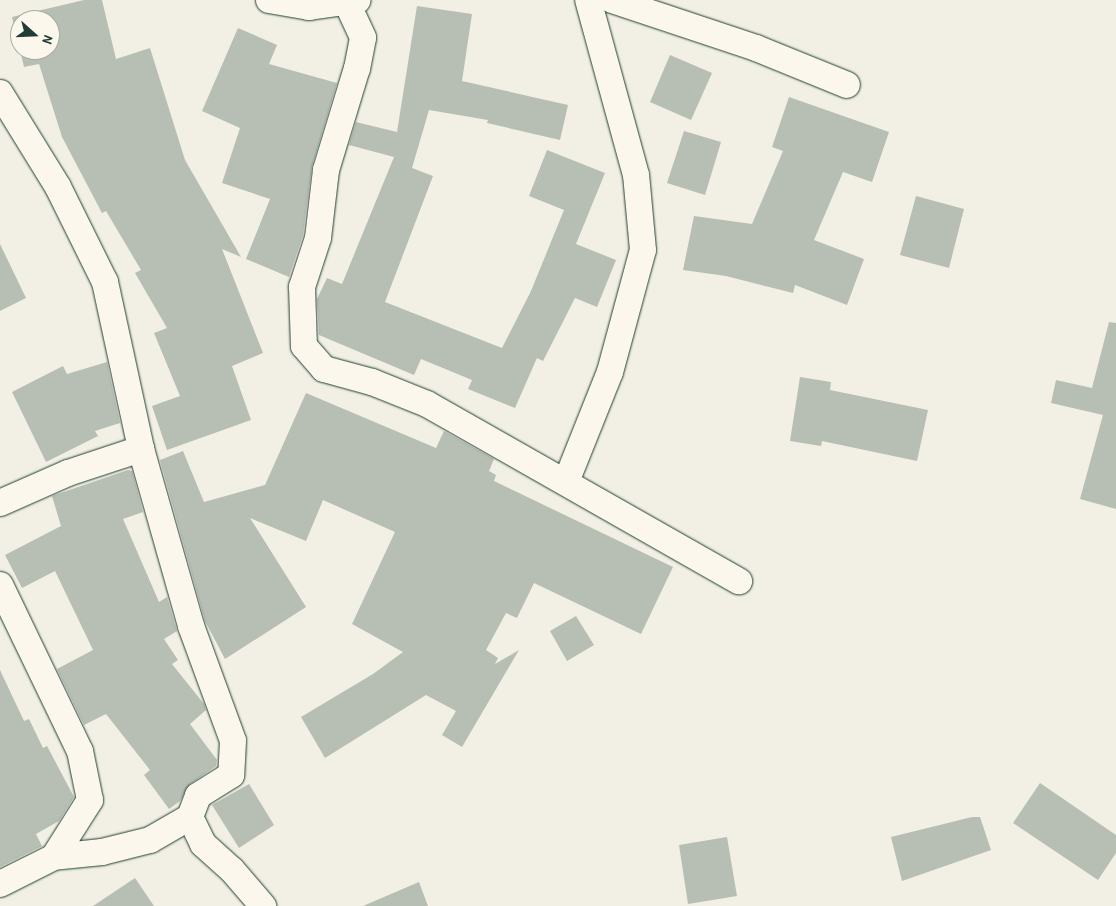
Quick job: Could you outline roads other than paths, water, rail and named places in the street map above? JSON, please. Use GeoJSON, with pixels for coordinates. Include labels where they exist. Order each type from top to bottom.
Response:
{"type":"FeatureCollection","features":[{"type":"Feature","properties":{"kind":"street"},"geometry":{"type":"LineString","coordinates":[[269,0],[310,4],[352,2],[363,38],[357,68],[326,170],[318,238],[302,287],[304,346],[324,369],[372,382],[427,404],[739,581]]}},
{"type":"Feature","properties":{"kind":"street"},"geometry":{"type":"LineString","coordinates":[[566,482],[610,372],[643,250],[636,175],[588,0]]}},
{"type":"Feature","properties":{"kind":"street"},"geometry":{"type":"LineString","coordinates":[[612,0],[756,48],[847,85]]}},
{"type":"Feature","properties":{"kind":"street"},"geometry":{"type":"LineString","coordinates":[[0,94],[58,187],[105,282],[142,448],[191,626],[233,741],[231,775],[198,796],[190,817],[150,840],[102,852],[54,857],[0,884]]}},
{"type":"Feature","properties":{"kind":"street"},"geometry":{"type":"LineString","coordinates":[[0,503],[68,473],[142,448]]}},
{"type":"Feature","properties":{"kind":"street"},"geometry":{"type":"LineString","coordinates":[[0,585],[80,752],[90,800],[54,857]]}},
{"type":"Feature","properties":{"kind":"street"},"geometry":{"type":"LineString","coordinates":[[190,817],[203,844],[232,870],[263,906]]}}]}
